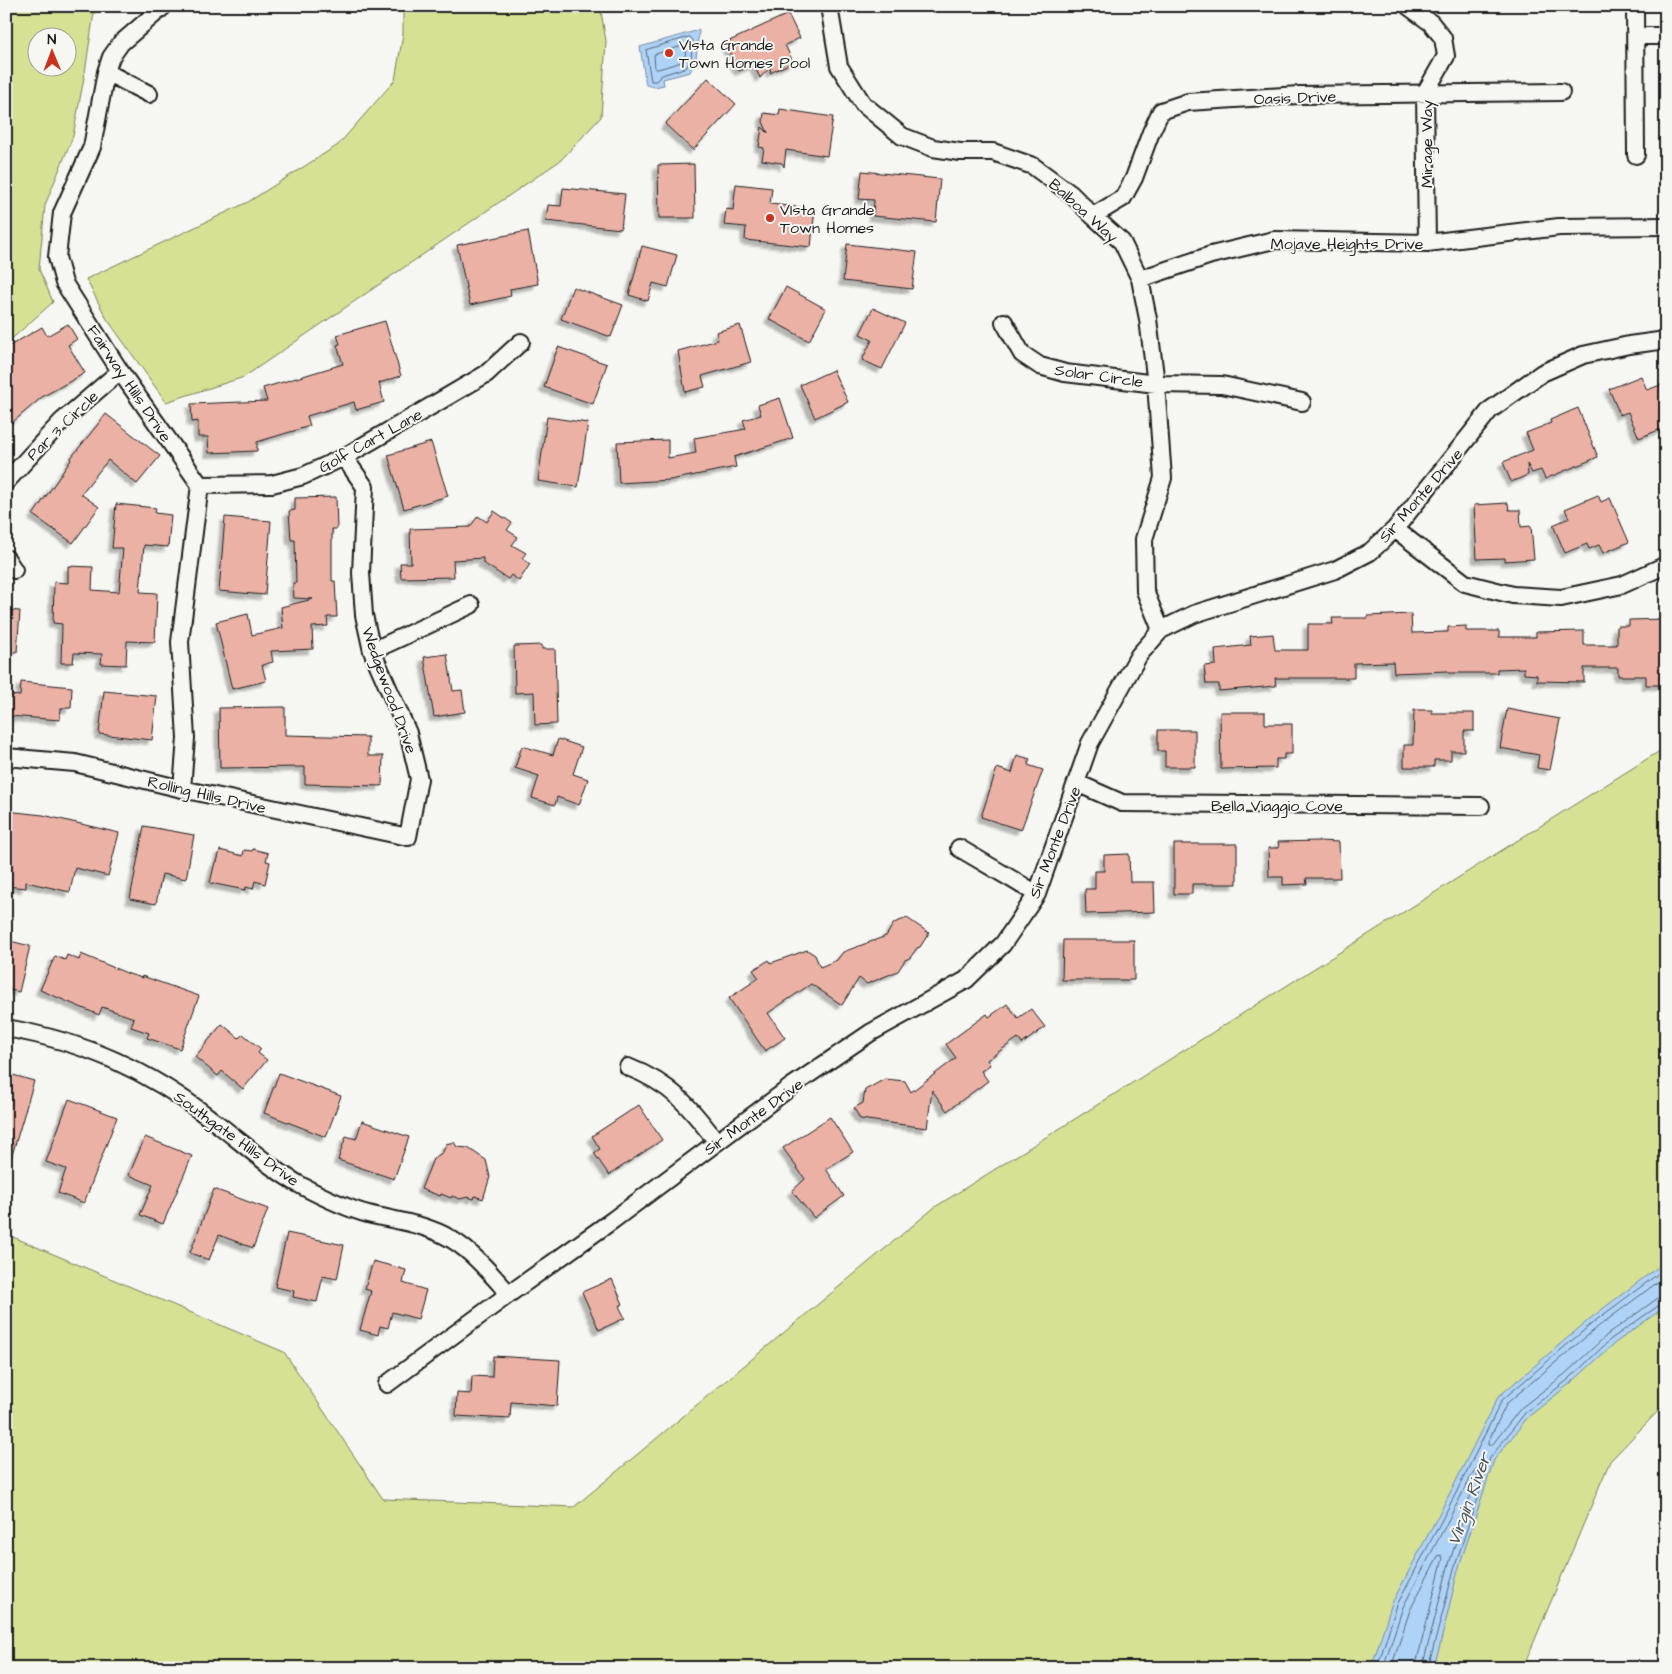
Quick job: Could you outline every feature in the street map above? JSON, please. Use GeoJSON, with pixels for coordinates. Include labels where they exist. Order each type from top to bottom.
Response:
{"type":"FeatureCollection","features":[{"type":"Feature","properties":{"kind":"street","name":"Fairway Hills Drive"},"geometry":{"type":"LineString","coordinates":[[164,6],[121,43],[111,56],[106,72],[92,147],[62,213],[57,257],[64,283],[120,371],[200,485]]}},
{"type":"Feature","properties":{"kind":"street","name":"Balboa Way"},"geometry":{"type":"LineString","coordinates":[[829,6],[839,66],[863,104],[902,136],[933,148],[960,152],[993,152],[1033,166],[1072,194],[1122,242],[1140,279],[1148,319],[1156,384],[1163,478],[1144,539],[1145,591],[1161,630]]}},
{"type":"Feature","properties":{"kind":"street","name":"Mirage Way"},"geometry":{"type":"LineString","coordinates":[[1408,6],[1431,23],[1443,38],[1446,56],[1425,93],[1427,243]]}},
{"type":"Feature","properties":{"kind":"street"},"geometry":{"type":"LineString","coordinates":[[1635,6],[1637,36],[1636,155]]}},
{"type":"Feature","properties":{"kind":"street"},"geometry":{"type":"LineString","coordinates":[[1637,36],[1666,36]]}},
{"type":"Feature","properties":{"kind":"street"},"geometry":{"type":"LineString","coordinates":[[106,72],[149,94]]}},
{"type":"Feature","properties":{"kind":"street","name":"Oasis Drive"},"geometry":{"type":"LineString","coordinates":[[1093,216],[1122,198],[1134,178],[1161,111],[1188,102],[1299,95],[1560,92]]}},
{"type":"Feature","properties":{"kind":"street","name":"Mojave Heights Drive"},"geometry":{"type":"LineString","coordinates":[[1140,279],[1211,255],[1274,240],[1427,243],[1559,227],[1666,226]]}},
{"type":"Feature","properties":{"kind":"street","name":"Solar Circle"},"geometry":{"type":"LineString","coordinates":[[1004,322],[1022,354],[1040,366],[1065,373],[1156,384],[1222,385],[1302,402]]}},
{"type":"Feature","properties":{"kind":"street","name":"Sir Monte Drive"},"geometry":{"type":"LineString","coordinates":[[387,1384],[613,1220],[792,1086],[870,1033],[966,980],[1003,944],[1037,894],[1090,743],[1139,655],[1161,630],[1194,614],[1335,570],[1370,552],[1396,529],[1490,410],[1542,372],[1583,355],[1629,345],[1666,340]]}},
{"type":"Feature","properties":{"kind":"street","name":"Golf Cart Lane"},"geometry":{"type":"LineString","coordinates":[[200,485],[272,484],[302,476],[344,457],[486,374],[521,342]]}},
{"type":"Feature","properties":{"kind":"street","name":"Par 3 Circle"},"geometry":{"type":"LineString","coordinates":[[6,482],[62,421],[120,371]]}},
{"type":"Feature","properties":{"kind":"street","name":"Wedgewood Drive"},"geometry":{"type":"LineString","coordinates":[[344,457],[365,488],[361,574],[364,615],[372,651],[408,733],[419,779],[408,837]]}},
{"type":"Feature","properties":{"kind":"street"},"geometry":{"type":"LineString","coordinates":[[182,789],[186,738],[180,642],[200,485]]}},
{"type":"Feature","properties":{"kind":"street"},"geometry":{"type":"LineString","coordinates":[[1396,529],[1465,583],[1513,595],[1561,598],[1622,585],[1666,565]]}},
{"type":"Feature","properties":{"kind":"street"},"geometry":{"type":"LineString","coordinates":[[372,651],[471,605]]}},
{"type":"Feature","properties":{"kind":"street","name":"Rolling Hills Drive"},"geometry":{"type":"LineString","coordinates":[[6,757],[75,763],[182,789],[408,837]]}},
{"type":"Feature","properties":{"kind":"street","name":"Bella Viaggio Cove"},"geometry":{"type":"LineString","coordinates":[[1077,783],[1122,804],[1481,806]]}},
{"type":"Feature","properties":{"kind":"street"},"geometry":{"type":"LineString","coordinates":[[959,848],[1037,894]]}},
{"type":"Feature","properties":{"kind":"street","name":"Southgate Hills Drive"},"geometry":{"type":"LineString","coordinates":[[6,1028],[83,1047],[129,1066],[172,1090],[211,1118],[271,1166],[301,1185],[332,1201],[366,1213],[414,1224],[440,1233],[452,1240],[474,1257],[509,1294]]}},
{"type":"Feature","properties":{"kind":"street"},"geometry":{"type":"LineString","coordinates":[[628,1067],[641,1072],[672,1090],[690,1107],[717,1142]]}},
{"type":"Feature","properties":{"kind":"green space"},"geometry":{"type":"Polygon","coordinates":[[[6,6],[95,6],[73,136],[45,205],[39,269],[53,302],[6,344],[6,6]]]}},
{"type":"Feature","properties":{"kind":"green space"},"geometry":{"type":"Polygon","coordinates":[[[403,6],[600,6],[606,41],[601,117],[561,160],[244,377],[166,402],[107,319],[86,279],[248,202],[338,145],[395,80],[403,34],[403,6]]]}},
{"type":"Feature","properties":{"kind":"green space"},"geometry":{"type":"Polygon","coordinates":[[[1666,747],[1666,1403],[1610,1461],[1523,1668],[6,1668],[6,1234],[284,1352],[383,1499],[574,1507],[935,1207],[1666,747]]]}},
{"type":"Feature","properties":{"kind":"water","name":"VIsta Grande Town Homes Pool"},"geometry":{"type":"Polygon","coordinates":[[[699,30],[696,59],[690,72],[663,79],[664,85],[654,87],[646,85],[640,47],[699,30]]]}},
{"type":"Feature","properties":{"kind":"water","name":"Virgin River"},"geometry":{"type":"Polygon","coordinates":[[[1666,1261],[1666,1306],[1615,1343],[1572,1382],[1528,1417],[1494,1460],[1458,1570],[1433,1668],[1371,1668],[1392,1603],[1498,1397],[1592,1317],[1666,1261]]]}},
{"type":"Feature","properties":{"kind":"building"},"geometry":{"type":"Polygon","coordinates":[[[788,14],[800,38],[785,45],[793,62],[770,73],[771,66],[760,78],[754,65],[739,71],[725,43],[788,14]]]}},
{"type":"Feature","properties":{"kind":"building"},"geometry":{"type":"Polygon","coordinates":[[[708,78],[736,104],[693,150],[665,124],[708,78]]]}},
{"type":"Feature","properties":{"kind":"building","name":"VIsta Grande Town Homes"},"geometry":{"type":"Polygon","coordinates":[[[780,109],[833,117],[827,156],[786,150],[784,167],[782,163],[762,160],[764,148],[759,147],[762,127],[768,133],[763,122],[764,113],[779,115],[780,109]]]}},
{"type":"Feature","properties":{"kind":"building"},"geometry":{"type":"Polygon","coordinates":[[[694,164],[695,218],[659,218],[658,165],[694,164]]]}},
{"type":"Feature","properties":{"kind":"building","name":"VIsta Grande Town Homes"},"geometry":{"type":"Polygon","coordinates":[[[862,171],[940,179],[936,222],[873,216],[874,200],[859,199],[862,171]]]}},
{"type":"Feature","properties":{"kind":"building","name":"VIsta Grande Town Homes"},"geometry":{"type":"Polygon","coordinates":[[[736,184],[772,188],[770,204],[815,209],[811,247],[745,240],[746,227],[724,225],[726,209],[733,210],[736,184]]]}},
{"type":"Feature","properties":{"kind":"building"},"geometry":{"type":"Polygon","coordinates":[[[563,188],[625,194],[621,229],[546,221],[548,205],[561,206],[563,188]]]}},
{"type":"Feature","properties":{"kind":"building"},"geometry":{"type":"Polygon","coordinates":[[[528,231],[538,284],[510,289],[511,296],[470,305],[457,245],[528,231]]]}},
{"type":"Feature","properties":{"kind":"building","name":"VIsta Grande Town Homes"},"geometry":{"type":"Polygon","coordinates":[[[847,244],[917,252],[912,289],[843,281],[847,244]]]}},
{"type":"Feature","properties":{"kind":"building"},"geometry":{"type":"Polygon","coordinates":[[[642,246],[677,255],[668,287],[653,283],[648,301],[629,295],[642,246]]]}},
{"type":"Feature","properties":{"kind":"building"},"geometry":{"type":"Polygon","coordinates":[[[573,287],[623,305],[611,337],[561,319],[573,287]]]}},
{"type":"Feature","properties":{"kind":"building"},"geometry":{"type":"Polygon","coordinates":[[[786,287],[826,309],[809,341],[769,319],[786,287]]]}},
{"type":"Feature","properties":{"kind":"building"},"geometry":{"type":"Polygon","coordinates":[[[873,308],[905,323],[882,369],[862,360],[872,340],[860,334],[873,308]]]}},
{"type":"Feature","properties":{"kind":"building"},"geometry":{"type":"Polygon","coordinates":[[[385,321],[401,376],[379,383],[384,402],[356,410],[354,402],[307,416],[310,426],[257,442],[257,451],[209,453],[208,437],[198,437],[198,421],[192,422],[191,404],[267,401],[263,388],[343,364],[337,345],[340,344],[337,335],[385,321]]]}},
{"type":"Feature","properties":{"kind":"building"},"geometry":{"type":"Polygon","coordinates":[[[68,324],[77,339],[68,345],[85,373],[42,397],[6,428],[6,348],[42,327],[47,336],[68,324]]]}},
{"type":"Feature","properties":{"kind":"building"},"geometry":{"type":"Polygon","coordinates":[[[740,325],[751,362],[702,376],[705,387],[685,392],[678,351],[718,340],[716,332],[740,325]]]}},
{"type":"Feature","properties":{"kind":"building"},"geometry":{"type":"Polygon","coordinates":[[[558,347],[607,364],[593,404],[544,387],[558,347]]]}},
{"type":"Feature","properties":{"kind":"building"},"geometry":{"type":"Polygon","coordinates":[[[833,370],[848,402],[815,418],[800,385],[833,370]]]}},
{"type":"Feature","properties":{"kind":"building"},"geometry":{"type":"Polygon","coordinates":[[[1641,376],[1647,390],[1666,383],[1666,427],[1639,438],[1628,412],[1620,415],[1609,389],[1641,376]]]}},
{"type":"Feature","properties":{"kind":"building"},"geometry":{"type":"Polygon","coordinates":[[[780,398],[793,438],[734,457],[736,467],[670,480],[619,483],[617,442],[668,440],[668,458],[696,453],[694,438],[746,429],[743,420],[761,415],[758,405],[780,398]]]}},
{"type":"Feature","properties":{"kind":"building"},"geometry":{"type":"Polygon","coordinates":[[[1578,408],[1598,457],[1545,479],[1541,470],[1532,473],[1527,464],[1528,475],[1511,482],[1503,462],[1533,450],[1526,433],[1551,423],[1550,420],[1578,408]]]}},
{"type":"Feature","properties":{"kind":"building"},"geometry":{"type":"Polygon","coordinates":[[[106,414],[160,456],[137,484],[108,460],[81,494],[99,507],[73,543],[33,515],[70,459],[106,414]]]}},
{"type":"Feature","properties":{"kind":"building"},"geometry":{"type":"Polygon","coordinates":[[[547,417],[588,423],[578,487],[538,481],[547,417]]]}},
{"type":"Feature","properties":{"kind":"building"},"geometry":{"type":"Polygon","coordinates":[[[431,442],[448,496],[404,509],[388,455],[431,442]]]}},
{"type":"Feature","properties":{"kind":"building"},"geometry":{"type":"Polygon","coordinates":[[[1598,495],[1601,502],[1610,498],[1629,542],[1603,553],[1599,545],[1589,549],[1587,544],[1565,553],[1553,525],[1569,518],[1565,509],[1598,495]]]}},
{"type":"Feature","properties":{"kind":"building"},"geometry":{"type":"Polygon","coordinates":[[[336,497],[337,529],[332,529],[332,581],[335,581],[337,617],[327,617],[328,626],[312,627],[313,649],[271,651],[273,662],[262,665],[266,681],[232,689],[216,622],[248,614],[252,635],[283,628],[281,607],[313,599],[294,598],[293,583],[296,583],[295,540],[291,540],[289,511],[295,510],[295,498],[336,497]]]}},
{"type":"Feature","properties":{"kind":"building"},"geometry":{"type":"Polygon","coordinates":[[[1508,503],[1509,510],[1520,510],[1521,527],[1531,526],[1534,559],[1505,561],[1505,558],[1477,559],[1474,505],[1508,503]]]}},
{"type":"Feature","properties":{"kind":"building"},"geometry":{"type":"Polygon","coordinates":[[[116,504],[156,508],[155,513],[171,515],[168,547],[144,545],[140,592],[157,593],[155,642],[127,641],[126,665],[101,664],[102,654],[74,653],[73,663],[61,663],[62,624],[53,623],[54,582],[68,583],[68,566],[93,567],[92,590],[119,592],[123,548],[112,548],[116,504]]]}},
{"type":"Feature","properties":{"kind":"building"},"geometry":{"type":"Polygon","coordinates":[[[494,511],[512,523],[507,530],[518,537],[512,545],[526,553],[522,558],[530,564],[519,581],[511,575],[508,579],[483,563],[483,558],[453,560],[454,577],[401,578],[400,563],[411,563],[410,529],[470,527],[478,516],[487,522],[494,511]]]}},
{"type":"Feature","properties":{"kind":"building"},"geometry":{"type":"Polygon","coordinates":[[[225,517],[271,521],[265,595],[219,591],[225,517]]]}},
{"type":"Feature","properties":{"kind":"building"},"geometry":{"type":"Polygon","coordinates":[[[6,610],[20,611],[17,652],[6,652],[6,610]]]}},
{"type":"Feature","properties":{"kind":"building"},"geometry":{"type":"Polygon","coordinates":[[[1411,614],[1412,633],[1448,632],[1448,627],[1466,626],[1466,631],[1499,631],[1499,637],[1536,637],[1536,632],[1584,631],[1584,645],[1617,645],[1617,626],[1629,626],[1629,620],[1664,619],[1665,685],[1646,685],[1646,676],[1618,676],[1618,668],[1584,668],[1584,682],[1537,681],[1537,675],[1524,674],[1524,668],[1497,669],[1497,673],[1448,673],[1448,671],[1394,673],[1393,662],[1354,663],[1354,678],[1275,678],[1276,686],[1219,691],[1219,684],[1206,684],[1204,666],[1216,665],[1215,649],[1251,645],[1250,636],[1273,634],[1275,650],[1308,650],[1308,624],[1333,624],[1332,618],[1367,618],[1367,616],[1411,614]]]}},
{"type":"Feature","properties":{"kind":"building"},"geometry":{"type":"Polygon","coordinates":[[[542,645],[542,649],[555,649],[557,724],[535,725],[534,692],[515,693],[514,646],[542,645]]]}},
{"type":"Feature","properties":{"kind":"building"},"geometry":{"type":"Polygon","coordinates":[[[447,654],[453,691],[462,690],[465,712],[434,717],[424,657],[447,654]]]}},
{"type":"Feature","properties":{"kind":"building"},"geometry":{"type":"Polygon","coordinates":[[[21,682],[72,687],[71,708],[61,708],[60,720],[9,716],[10,695],[20,696],[21,682]]]}},
{"type":"Feature","properties":{"kind":"building"},"geometry":{"type":"Polygon","coordinates":[[[104,691],[157,696],[152,740],[99,734],[104,691]]]}},
{"type":"Feature","properties":{"kind":"building"},"geometry":{"type":"Polygon","coordinates":[[[285,707],[285,735],[368,737],[368,756],[383,756],[382,786],[305,784],[305,767],[220,768],[219,708],[285,707]]]}},
{"type":"Feature","properties":{"kind":"building"},"geometry":{"type":"Polygon","coordinates":[[[1507,709],[1560,719],[1550,770],[1537,768],[1539,755],[1500,748],[1507,709]]]}},
{"type":"Feature","properties":{"kind":"building"},"geometry":{"type":"Polygon","coordinates":[[[1414,710],[1432,710],[1432,713],[1474,713],[1474,731],[1464,731],[1464,751],[1451,751],[1451,760],[1434,760],[1434,767],[1404,767],[1404,745],[1413,745],[1414,710]]]}},
{"type":"Feature","properties":{"kind":"building"},"geometry":{"type":"Polygon","coordinates":[[[1220,712],[1265,712],[1265,724],[1292,724],[1292,754],[1284,754],[1284,759],[1276,759],[1276,768],[1221,769],[1220,712]]]}},
{"type":"Feature","properties":{"kind":"building"},"geometry":{"type":"Polygon","coordinates":[[[1158,730],[1195,730],[1195,767],[1165,767],[1165,751],[1158,751],[1158,730]]]}},
{"type":"Feature","properties":{"kind":"building"},"geometry":{"type":"Polygon","coordinates":[[[558,739],[582,747],[573,774],[588,779],[579,805],[557,797],[555,805],[532,798],[539,776],[515,768],[522,746],[553,755],[558,739]]]}},
{"type":"Feature","properties":{"kind":"building"},"geometry":{"type":"Polygon","coordinates":[[[1017,755],[1030,759],[1028,765],[1043,770],[1021,830],[981,817],[997,768],[1012,773],[1017,755]]]}},
{"type":"Feature","properties":{"kind":"building"},"geometry":{"type":"Polygon","coordinates":[[[6,811],[43,815],[119,833],[108,876],[75,868],[70,892],[26,882],[26,888],[6,886],[6,811]]]}},
{"type":"Feature","properties":{"kind":"building"},"geometry":{"type":"Polygon","coordinates":[[[144,826],[194,835],[186,879],[162,874],[156,904],[130,899],[144,826]]]}},
{"type":"Feature","properties":{"kind":"building"},"geometry":{"type":"Polygon","coordinates":[[[1278,842],[1339,842],[1340,878],[1306,878],[1307,884],[1283,885],[1283,877],[1269,877],[1268,848],[1279,848],[1278,842]]]}},
{"type":"Feature","properties":{"kind":"building"},"geometry":{"type":"Polygon","coordinates":[[[1174,844],[1237,844],[1237,884],[1192,884],[1192,894],[1174,894],[1174,844]]]}},
{"type":"Feature","properties":{"kind":"building"},"geometry":{"type":"Polygon","coordinates":[[[253,849],[268,853],[266,861],[270,862],[265,884],[255,881],[253,889],[246,887],[245,890],[210,883],[220,850],[243,856],[244,850],[252,851],[253,849]]]}},
{"type":"Feature","properties":{"kind":"building"},"geometry":{"type":"Polygon","coordinates":[[[1129,854],[1130,882],[1154,882],[1155,912],[1086,914],[1085,889],[1095,889],[1095,871],[1104,871],[1104,855],[1129,854]]]}},
{"type":"Feature","properties":{"kind":"building"},"geometry":{"type":"Polygon","coordinates":[[[907,918],[929,933],[920,947],[917,948],[910,958],[905,960],[898,971],[867,984],[859,978],[842,1005],[811,984],[768,1013],[785,1038],[765,1051],[729,998],[759,978],[753,970],[769,960],[771,963],[807,950],[815,955],[820,967],[837,960],[843,952],[886,936],[894,923],[907,918]]]}},
{"type":"Feature","properties":{"kind":"building"},"geometry":{"type":"Polygon","coordinates":[[[6,940],[30,946],[19,992],[6,989],[6,940]]]}},
{"type":"Feature","properties":{"kind":"building"},"geometry":{"type":"Polygon","coordinates":[[[1063,940],[1134,940],[1134,980],[1062,980],[1063,940]]]}},
{"type":"Feature","properties":{"kind":"building"},"geometry":{"type":"Polygon","coordinates":[[[81,954],[129,974],[142,978],[142,976],[199,996],[180,1049],[147,1038],[149,1033],[131,1027],[134,1018],[102,1007],[99,1015],[40,990],[55,956],[65,960],[67,955],[79,960],[81,954]]]}},
{"type":"Feature","properties":{"kind":"building"},"geometry":{"type":"Polygon","coordinates":[[[1007,1004],[1018,1018],[1031,1009],[1045,1027],[1022,1044],[1018,1038],[987,1060],[990,1065],[981,1071],[988,1081],[947,1111],[932,1090],[927,1128],[860,1119],[854,1108],[863,1103],[865,1090],[885,1079],[905,1081],[911,1092],[956,1058],[946,1044],[987,1014],[989,1017],[1007,1004]]]}},
{"type":"Feature","properties":{"kind":"building"},"geometry":{"type":"Polygon","coordinates":[[[222,1024],[239,1038],[243,1034],[261,1049],[258,1053],[267,1060],[243,1089],[222,1071],[218,1076],[195,1057],[222,1024]]]}},
{"type":"Feature","properties":{"kind":"building"},"geometry":{"type":"Polygon","coordinates":[[[6,1073],[34,1081],[10,1162],[6,1162],[6,1073]]]}},
{"type":"Feature","properties":{"kind":"building"},"geometry":{"type":"Polygon","coordinates":[[[279,1073],[341,1096],[326,1137],[264,1113],[279,1073]]]}},
{"type":"Feature","properties":{"kind":"building"},"geometry":{"type":"Polygon","coordinates":[[[69,1099],[117,1117],[84,1203],[58,1193],[66,1169],[46,1162],[69,1099]]]}},
{"type":"Feature","properties":{"kind":"building"},"geometry":{"type":"Polygon","coordinates":[[[639,1105],[662,1140],[609,1175],[594,1153],[600,1149],[592,1136],[639,1105]]]}},
{"type":"Feature","properties":{"kind":"building"},"geometry":{"type":"Polygon","coordinates":[[[830,1117],[853,1152],[826,1169],[844,1196],[814,1218],[792,1191],[805,1179],[783,1148],[830,1117]]]}},
{"type":"Feature","properties":{"kind":"building"},"geometry":{"type":"Polygon","coordinates":[[[362,1121],[409,1137],[394,1179],[338,1160],[346,1136],[356,1139],[362,1121]]]}},
{"type":"Feature","properties":{"kind":"building"},"geometry":{"type":"Polygon","coordinates":[[[145,1137],[192,1156],[163,1224],[140,1215],[153,1185],[129,1175],[145,1137]]]}},
{"type":"Feature","properties":{"kind":"building"},"geometry":{"type":"Polygon","coordinates":[[[454,1142],[457,1147],[468,1148],[486,1160],[490,1177],[483,1199],[475,1196],[474,1199],[468,1197],[460,1199],[452,1196],[451,1198],[421,1189],[433,1159],[443,1152],[446,1144],[454,1142]]]}},
{"type":"Feature","properties":{"kind":"building"},"geometry":{"type":"Polygon","coordinates":[[[214,1189],[268,1209],[253,1248],[219,1235],[209,1260],[190,1253],[214,1189]]]}},
{"type":"Feature","properties":{"kind":"building"},"geometry":{"type":"Polygon","coordinates":[[[287,1233],[344,1245],[337,1279],[323,1276],[317,1302],[293,1297],[294,1291],[275,1287],[287,1233]]]}},
{"type":"Feature","properties":{"kind":"building"},"geometry":{"type":"Polygon","coordinates":[[[373,1261],[406,1270],[403,1283],[426,1290],[418,1319],[392,1312],[388,1328],[380,1326],[378,1335],[360,1330],[371,1291],[365,1289],[373,1261]]]}},
{"type":"Feature","properties":{"kind":"building"},"geometry":{"type":"Polygon","coordinates":[[[612,1279],[623,1304],[619,1306],[625,1318],[599,1330],[582,1292],[612,1279]]]}},
{"type":"Feature","properties":{"kind":"building"},"geometry":{"type":"Polygon","coordinates":[[[493,1356],[560,1360],[557,1406],[511,1402],[510,1419],[456,1416],[457,1393],[471,1394],[472,1376],[492,1377],[493,1356]]]}},
{"type":"Feature","properties":{"kind":"place","name":"VIsta Grande Town Homes Pool"},"geometry":{"type":"Point","coordinates":[669,53]}},
{"type":"Feature","properties":{"kind":"place","name":"VIsta Grande Town Homes"},"geometry":{"type":"Point","coordinates":[770,218]}}]}
